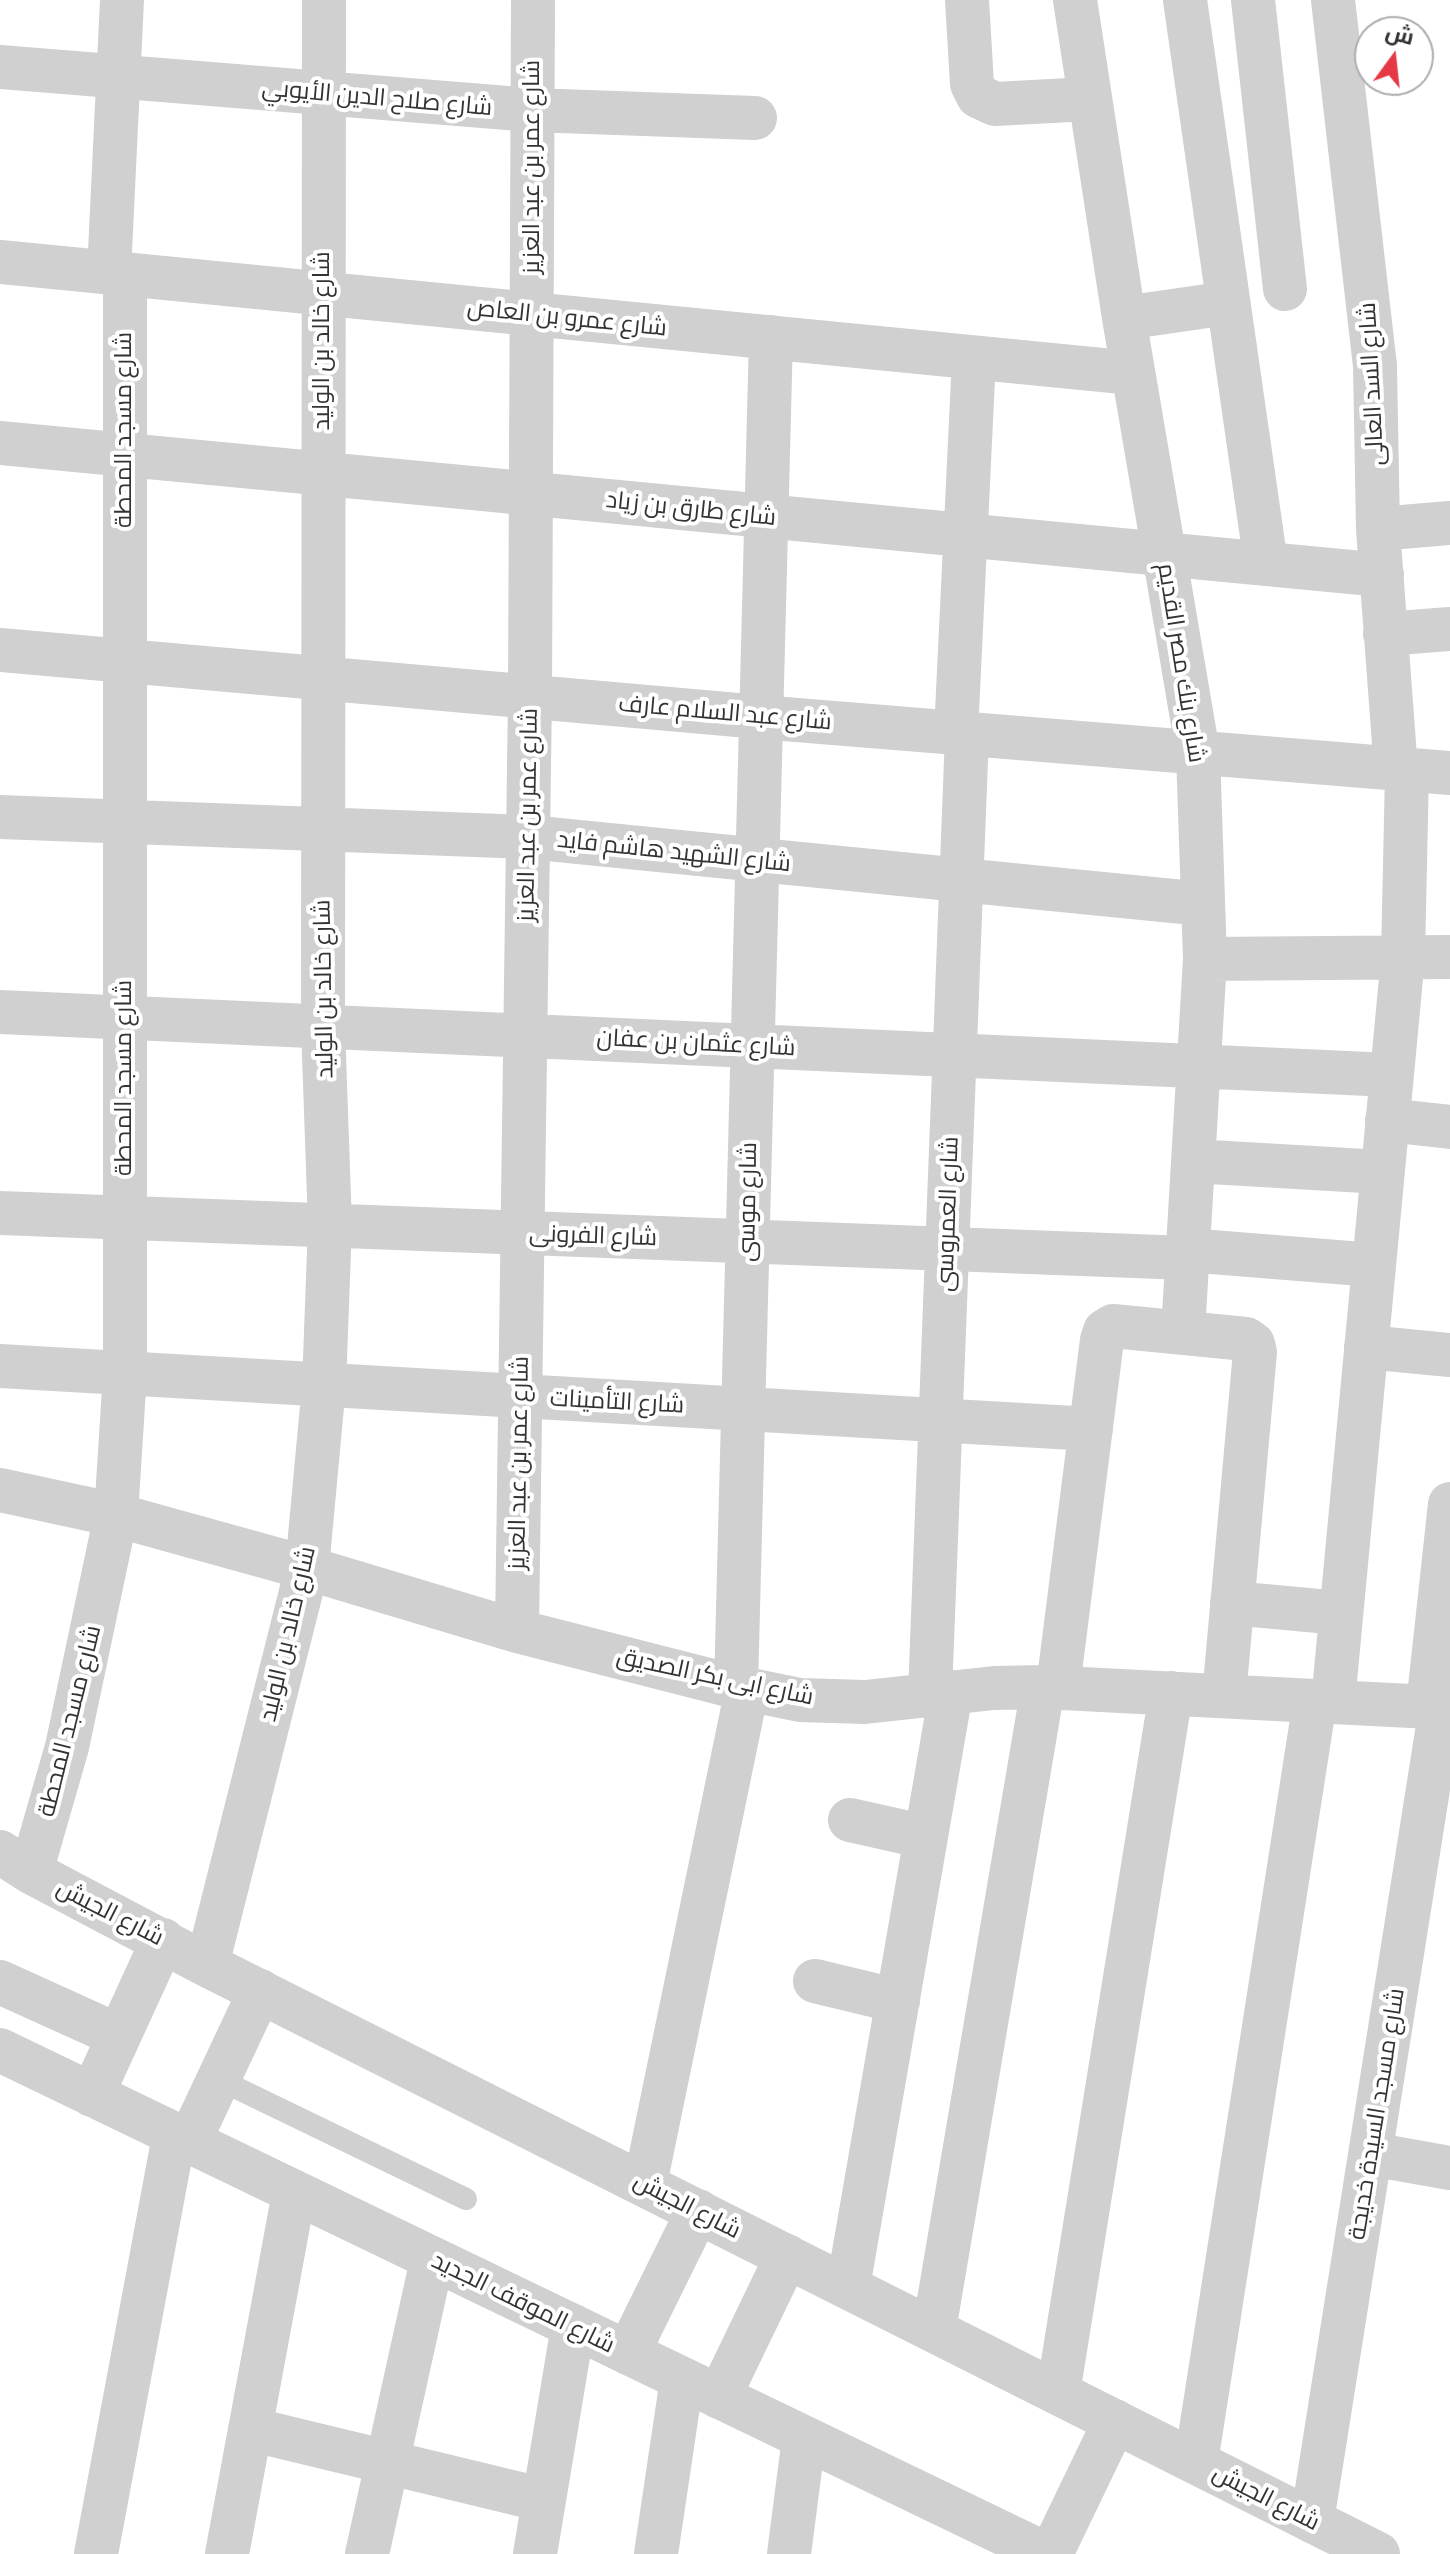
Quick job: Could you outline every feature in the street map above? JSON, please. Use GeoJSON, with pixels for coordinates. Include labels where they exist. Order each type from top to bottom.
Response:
{"type":"FeatureCollection","features":[{"type":"Feature","properties":{"kind":"street","name":"شارع مسجد المحطة"},"geometry":{"type":"LineString","coordinates":[[16,1862],[67,1747],[116,1515],[125,1373],[124,455],[117,274],[122,0]]}},
{"type":"Feature","properties":{"kind":"street","name":"شارع خالد بن الوليد"},"geometry":{"type":"LineString","coordinates":[[207,1965],[307,1568],[324,1385],[330,1225],[323,1027],[324,0]]}},
{"type":"Feature","properties":{"kind":"street","name":"شارع عمر بن عبد العزيز"},"geometry":{"type":"LineString","coordinates":[[517,1631],[530,695],[533,0]]}},
{"type":"Feature","properties":{"kind":"street"},"geometry":{"type":"LineString","coordinates":[[967,0],[972,84],[978,96],[995,104],[1089,99]]}},
{"type":"Feature","properties":{"kind":"street","name":"شارع بنك مصر القديم"},"geometry":{"type":"LineString","coordinates":[[1075,0],[1124,318],[1198,753],[1205,959],[1183,1332]]}},
{"type":"Feature","properties":{"kind":"street"},"geometry":{"type":"LineString","coordinates":[[1185,0],[1266,564]]}},
{"type":"Feature","properties":{"kind":"street"},"geometry":{"type":"LineString","coordinates":[[1253,0],[1285,289]]}},
{"type":"Feature","properties":{"kind":"street","name":"شارع السد العالى"},"geometry":{"type":"LineString","coordinates":[[1196,2462],[1340,1613],[1403,957],[1401,771],[1385,634],[1378,529],[1375,366],[1333,0]]}},
{"type":"Feature","properties":{"kind":"street","name":"شارع صلاح الدين الأيوبي"},"geometry":{"type":"LineString","coordinates":[[0,67],[532,110],[755,118]]}},
{"type":"Feature","properties":{"kind":"street","name":"شارع عمرو بن العاص"},"geometry":{"type":"LineString","coordinates":[[0,262],[1133,373]]}},
{"type":"Feature","properties":{"kind":"street"},"geometry":{"type":"LineString","coordinates":[[1124,318],[1228,303]]}},
{"type":"Feature","properties":{"kind":"street","name":"شارع موسى"},"geometry":{"type":"LineString","coordinates":[[645,2184],[742,1688],[743,1409],[771,337]]}},
{"type":"Feature","properties":{"kind":"street","name":"شارع العمروسى"},"geometry":{"type":"LineString","coordinates":[[848,2287],[926,1837],[941,1693],[940,1420],[961,880],[966,536],[974,358]]}},
{"type":"Feature","properties":{"kind":"street","name":"شارع طارق بن زياد"},"geometry":{"type":"LineString","coordinates":[[0,443],[1382,575]]}},
{"type":"Feature","properties":{"kind":"street"},"geometry":{"type":"LineString","coordinates":[[1378,529],[1450,523]]}},
{"type":"Feature","properties":{"kind":"street"},"geometry":{"type":"LineString","coordinates":[[1385,634],[1450,629]]}},
{"type":"Feature","properties":{"kind":"street","name":"شارع عبد السلام عارف"},"geometry":{"type":"LineString","coordinates":[[0,650],[760,717],[1450,773]]}},
{"type":"Feature","properties":{"kind":"street","name":"شارع الشهيد هاشم فايد"},"geometry":{"type":"LineString","coordinates":[[0,817],[528,837],[1203,904]]}},
{"type":"Feature","properties":{"kind":"street"},"geometry":{"type":"LineString","coordinates":[[1205,959],[1450,957]]}},
{"type":"Feature","properties":{"kind":"street","name":"شارع عثمان بن عفان"},"geometry":{"type":"LineString","coordinates":[[0,1012],[1391,1075]]}},
{"type":"Feature","properties":{"kind":"street"},"geometry":{"type":"LineString","coordinates":[[1387,1120],[1450,1127]]}},
{"type":"Feature","properties":{"kind":"street"},"geometry":{"type":"LineString","coordinates":[[1193,1161],[1382,1172]]}},
{"type":"Feature","properties":{"kind":"street","name":"شارع الفرونى"},"geometry":{"type":"LineString","coordinates":[[0,1213],[947,1249],[1187,1254],[1374,1265]]}},
{"type":"Feature","properties":{"kind":"street"},"geometry":{"type":"LineString","coordinates":[[934,2330],[1050,1687],[1105,1331],[1113,1326],[1246,1339],[1253,1344],[1255,1352],[1224,1696]]}},
{"type":"Feature","properties":{"kind":"street"},"geometry":{"type":"LineString","coordinates":[[1366,1347],[1450,1355]]}},
{"type":"Feature","properties":{"kind":"street","name":"شارع التأمينات"},"geometry":{"type":"LineString","coordinates":[[0,1366],[1091,1429]]}},
{"type":"Feature","properties":{"kind":"street","name":"شارع ابى بكر الصديق"},"geometry":{"type":"LineString","coordinates":[[0,1490],[116,1515],[517,1631],[800,1700],[865,1702],[941,1693],[1050,1687],[1440,1707]]}},
{"type":"Feature","properties":{"kind":"street","name":"شارع مسجد السيدة خديجة"},"geometry":{"type":"LineString","coordinates":[[1312,2521],[1440,1707],[1450,1504]]}},
{"type":"Feature","properties":{"kind":"street"},"geometry":{"type":"LineString","coordinates":[[1232,1603],[1340,1613]]}},
{"type":"Feature","properties":{"kind":"street"},"geometry":{"type":"LineString","coordinates":[[1058,2393],[1171,1693]]}},
{"type":"Feature","properties":{"kind":"street"},"geometry":{"type":"LineString","coordinates":[[850,1820],[926,1837]]}},
{"type":"Feature","properties":{"kind":"street","name":"شارع الجيش"},"geometry":{"type":"LineString","coordinates":[[16,1862],[207,1965],[1378,2554]]}},
{"type":"Feature","properties":{"kind":"street"},"geometry":{"type":"LineString","coordinates":[[92,2095],[163,1940]]}},
{"type":"Feature","properties":{"kind":"street"},"geometry":{"type":"LineString","coordinates":[[815,1981],[898,2001]]}},
{"type":"Feature","properties":{"kind":"street"},"geometry":{"type":"LineString","coordinates":[[0,1982],[119,2036]]}},
{"type":"Feature","properties":{"kind":"street"},"geometry":{"type":"LineString","coordinates":[[96,2554],[181,2139],[218,2079],[260,1991]]}},
{"type":"Feature","properties":{"kind":"street","name":"شارع الموقف الجديد"},"geometry":{"type":"LineString","coordinates":[[0,2050],[1048,2554]]}},
{"type":"Feature","properties":{"kind":"street"},"geometry":{"type":"LineString","coordinates":[[1371,2154],[1450,2168]]}},
{"type":"Feature","properties":{"kind":"street"},"geometry":{"type":"LineString","coordinates":[[227,2554],[294,2193]]}},
{"type":"Feature","properties":{"kind":"street"},"geometry":{"type":"LineString","coordinates":[[628,2353],[698,2211]]}},
{"type":"Feature","properties":{"kind":"street"},"geometry":{"type":"LineString","coordinates":[[656,2554],[700,2388],[787,2256]]}},
{"type":"Feature","properties":{"kind":"street"},"geometry":{"type":"LineString","coordinates":[[367,2554],[432,2260]]}},
{"type":"Feature","properties":{"kind":"street"},"geometry":{"type":"LineString","coordinates":[[535,2554],[573,2326]]}},
{"type":"Feature","properties":{"kind":"street"},"geometry":{"type":"LineString","coordinates":[[1048,2554],[1115,2421]]}},
{"type":"Feature","properties":{"kind":"street"},"geometry":{"type":"LineString","coordinates":[[250,2429],[544,2500]]}},
{"type":"Feature","properties":{"kind":"street"},"geometry":{"type":"LineString","coordinates":[[789,2554],[804,2438]]}},
{"type":"Feature","properties":{"kind":"lane"},"geometry":{"type":"LineString","coordinates":[[218,2079],[466,2199]]}}]}
